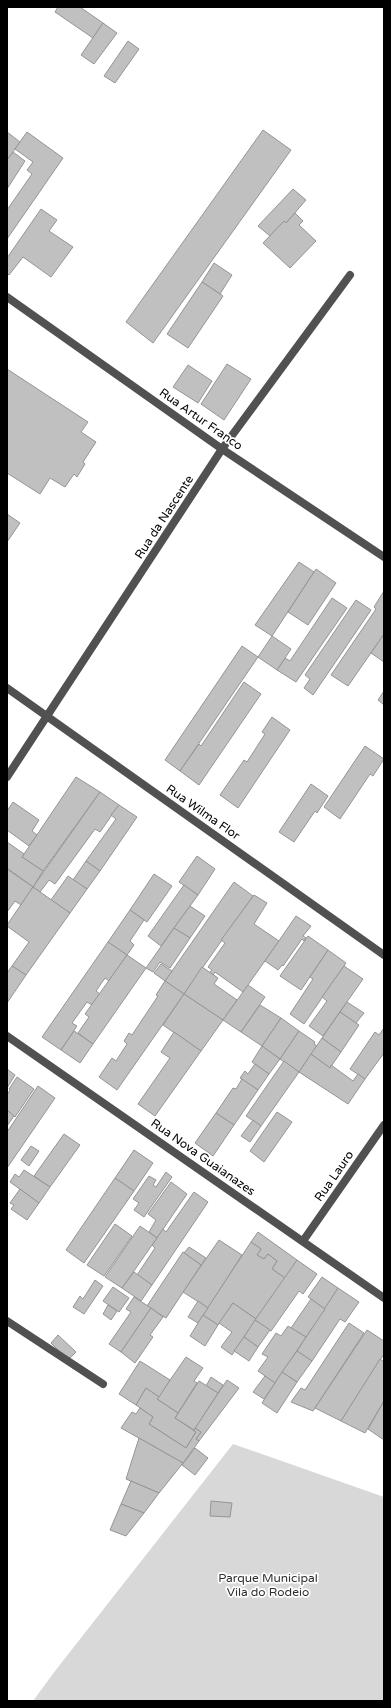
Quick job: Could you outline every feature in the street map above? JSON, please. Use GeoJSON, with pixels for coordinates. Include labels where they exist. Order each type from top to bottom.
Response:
{"type":"FeatureCollection","features":[{"type":"Feature","properties":{"kind":"street","name":"Rua da Nascente"},"geometry":{"type":"LineString","coordinates":[[7,777],[48,717],[222,449],[350,275]]}},
{"type":"Feature","properties":{"kind":"street","name":"Rua Artur Franco"},"geometry":{"type":"LineString","coordinates":[[7,297],[222,449],[384,557]]}},
{"type":"Feature","properties":{"kind":"street","name":"Rua Wilma Flor"},"geometry":{"type":"LineString","coordinates":[[7,688],[384,955]]}},
{"type":"Feature","properties":{"kind":"street","name":"Rua Nova Guaianazes"},"geometry":{"type":"LineString","coordinates":[[7,1036],[384,1298]]}},
{"type":"Feature","properties":{"kind":"street","name":"Rua Lauro"},"geometry":{"type":"LineString","coordinates":[[303,1241],[384,1125]]}},
{"type":"Feature","properties":{"kind":"street"},"geometry":{"type":"LineString","coordinates":[[7,1321],[103,1384]]}},
{"type":"Feature","properties":{"kind":"green space","name":"Parque Municipal Vila do Rodeio"},"geometry":{"type":"Polygon","coordinates":[[[233,1444],[384,1497],[384,1701],[33,1701],[55,1671],[233,1444]]]}},
{"type":"Feature","properties":{"kind":"building"},"geometry":{"type":"Polygon","coordinates":[[[58,7],[80,7],[103,23],[93,38],[55,12],[58,7]]]}},
{"type":"Feature","properties":{"kind":"building"},"geometry":{"type":"Polygon","coordinates":[[[103,23],[117,33],[94,64],[81,55],[103,23]]]}},
{"type":"Feature","properties":{"kind":"building"},"geometry":{"type":"Polygon","coordinates":[[[128,41],[139,49],[115,83],[104,76],[128,41]]]}},
{"type":"Feature","properties":{"kind":"building"},"geometry":{"type":"Polygon","coordinates":[[[263,130],[291,150],[153,343],[126,322],[263,130]]]}},
{"type":"Feature","properties":{"kind":"building"},"geometry":{"type":"Polygon","coordinates":[[[7,132],[20,142],[7,160],[7,132]]]}},
{"type":"Feature","properties":{"kind":"building"},"geometry":{"type":"Polygon","coordinates":[[[27,132],[63,158],[7,239],[7,210],[32,174],[27,170],[33,162],[15,149],[27,132]]]}},
{"type":"Feature","properties":{"kind":"building"},"geometry":{"type":"Polygon","coordinates":[[[13,152],[25,161],[7,189],[7,160],[13,152]]]}},
{"type":"Feature","properties":{"kind":"building"},"geometry":{"type":"Polygon","coordinates":[[[293,189],[306,200],[286,223],[284,221],[270,236],[258,226],[293,189]]]}},
{"type":"Feature","properties":{"kind":"building"},"geometry":{"type":"Polygon","coordinates":[[[41,209],[57,220],[49,231],[73,247],[51,277],[23,257],[9,275],[7,273],[7,258],[41,209]]]}},
{"type":"Feature","properties":{"kind":"building"},"geometry":{"type":"Polygon","coordinates":[[[295,213],[303,221],[299,225],[316,241],[290,268],[263,243],[284,221],[286,223],[295,213]]]}},
{"type":"Feature","properties":{"kind":"building"},"geometry":{"type":"Polygon","coordinates":[[[214,263],[232,275],[220,294],[202,282],[214,263]]]}},
{"type":"Feature","properties":{"kind":"building"},"geometry":{"type":"Polygon","coordinates":[[[202,282],[223,296],[188,348],[167,334],[202,282]]]}},
{"type":"Feature","properties":{"kind":"building"},"geometry":{"type":"Polygon","coordinates":[[[227,364],[251,379],[224,420],[201,404],[227,364]]]}},
{"type":"Feature","properties":{"kind":"building"},"geometry":{"type":"Polygon","coordinates":[[[188,365],[212,381],[198,403],[173,387],[188,365]]]}},
{"type":"Feature","properties":{"kind":"building"},"geometry":{"type":"Polygon","coordinates":[[[7,369],[88,422],[81,432],[96,442],[83,462],[85,464],[77,477],[74,474],[65,487],[50,478],[40,494],[7,473],[7,369]]]}},
{"type":"Feature","properties":{"kind":"building"},"geometry":{"type":"Polygon","coordinates":[[[7,514],[20,523],[7,542],[7,514]]]}},
{"type":"Feature","properties":{"kind":"building"},"geometry":{"type":"Polygon","coordinates":[[[299,562],[314,572],[272,636],[255,625],[299,562]]]}},
{"type":"Feature","properties":{"kind":"building"},"geometry":{"type":"Polygon","coordinates":[[[316,569],[336,583],[308,625],[288,612],[316,569]]]}},
{"type":"Feature","properties":{"kind":"building"},"geometry":{"type":"Polygon","coordinates":[[[384,591],[384,634],[348,686],[331,675],[376,609],[374,607],[384,591]]]}},
{"type":"Feature","properties":{"kind":"building"},"geometry":{"type":"Polygon","coordinates":[[[332,598],[347,608],[296,682],[277,670],[285,658],[290,661],[332,598]]]}},
{"type":"Feature","properties":{"kind":"building"},"geometry":{"type":"Polygon","coordinates":[[[356,600],[371,610],[313,695],[304,688],[310,679],[305,675],[356,600]]]}},
{"type":"Feature","properties":{"kind":"building"},"geometry":{"type":"Polygon","coordinates":[[[384,634],[384,662],[371,653],[384,634]]]}},
{"type":"Feature","properties":{"kind":"building"},"geometry":{"type":"Polygon","coordinates":[[[272,636],[291,649],[277,670],[258,657],[272,636]]]}},
{"type":"Feature","properties":{"kind":"building"},"geometry":{"type":"Polygon","coordinates":[[[242,646],[258,657],[180,771],[165,760],[242,646]]]}},
{"type":"Feature","properties":{"kind":"building"},"geometry":{"type":"Polygon","coordinates":[[[244,682],[261,694],[199,785],[180,771],[199,744],[201,746],[244,682]]]}},
{"type":"Feature","properties":{"kind":"building"},"geometry":{"type":"Polygon","coordinates":[[[384,691],[384,705],[378,700],[384,691]]]}},
{"type":"Feature","properties":{"kind":"building"},"geometry":{"type":"Polygon","coordinates":[[[272,717],[290,730],[238,808],[220,795],[244,760],[247,762],[265,734],[262,732],[272,717]]]}},
{"type":"Feature","properties":{"kind":"building"},"geometry":{"type":"Polygon","coordinates":[[[365,746],[384,759],[373,776],[370,774],[340,819],[324,807],[365,746]]]}},
{"type":"Feature","properties":{"kind":"building"},"geometry":{"type":"Polygon","coordinates":[[[76,777],[100,792],[43,871],[22,857],[76,777]]]}},
{"type":"Feature","properties":{"kind":"building"},"geometry":{"type":"Polygon","coordinates":[[[311,784],[328,796],[317,813],[315,811],[294,842],[279,832],[311,784]]]}},
{"type":"Feature","properties":{"kind":"building"},"geometry":{"type":"Polygon","coordinates":[[[100,792],[119,805],[100,832],[95,829],[55,884],[49,880],[40,892],[33,887],[100,792]]]}},
{"type":"Feature","properties":{"kind":"building"},"geometry":{"type":"Polygon","coordinates":[[[13,802],[39,820],[32,831],[37,835],[29,846],[7,830],[7,811],[13,802]]]}},
{"type":"Feature","properties":{"kind":"building"},"geometry":{"type":"Polygon","coordinates":[[[119,805],[137,817],[100,871],[86,861],[116,819],[111,815],[119,805]]]}},
{"type":"Feature","properties":{"kind":"building"},"geometry":{"type":"Polygon","coordinates":[[[7,842],[24,854],[22,857],[43,871],[33,887],[7,868],[7,842]]]}},
{"type":"Feature","properties":{"kind":"building"},"geometry":{"type":"Polygon","coordinates":[[[197,856],[215,869],[198,895],[179,882],[197,856]]]}},
{"type":"Feature","properties":{"kind":"building"},"geometry":{"type":"Polygon","coordinates":[[[86,861],[100,871],[87,889],[73,880],[86,861]]]}},
{"type":"Feature","properties":{"kind":"building"},"geometry":{"type":"Polygon","coordinates":[[[7,869],[33,887],[21,905],[15,901],[7,912],[7,869]]]}},
{"type":"Feature","properties":{"kind":"building"},"geometry":{"type":"Polygon","coordinates":[[[154,874],[172,886],[147,922],[130,910],[154,874]]]}},
{"type":"Feature","properties":{"kind":"building"},"geometry":{"type":"Polygon","coordinates":[[[68,876],[87,889],[70,913],[51,900],[68,876]]]}},
{"type":"Feature","properties":{"kind":"building"},"geometry":{"type":"Polygon","coordinates":[[[234,882],[253,896],[184,994],[165,981],[234,882]]]}},
{"type":"Feature","properties":{"kind":"building"},"geometry":{"type":"Polygon","coordinates":[[[184,885],[198,895],[161,946],[148,936],[184,885]]]}},
{"type":"Feature","properties":{"kind":"building"},"geometry":{"type":"Polygon","coordinates":[[[33,887],[70,913],[26,975],[12,966],[29,942],[7,925],[33,887]]]}},
{"type":"Feature","properties":{"kind":"building"},"geometry":{"type":"Polygon","coordinates":[[[254,895],[267,903],[254,924],[279,941],[243,992],[215,972],[213,975],[209,973],[212,970],[208,967],[225,943],[221,940],[254,895]]]}},
{"type":"Feature","properties":{"kind":"building"},"geometry":{"type":"Polygon","coordinates":[[[190,906],[205,916],[190,938],[174,928],[190,906]]]}},
{"type":"Feature","properties":{"kind":"building"},"geometry":{"type":"Polygon","coordinates":[[[130,910],[144,920],[130,941],[134,945],[127,955],[108,942],[130,910]]]}},
{"type":"Feature","properties":{"kind":"building"},"geometry":{"type":"Polygon","coordinates":[[[296,916],[311,926],[303,936],[306,938],[304,941],[302,939],[283,966],[282,965],[278,970],[265,961],[296,916]]]}},
{"type":"Feature","properties":{"kind":"building"},"geometry":{"type":"Polygon","coordinates":[[[174,928],[190,938],[170,968],[160,962],[153,972],[146,968],[174,928]]]}},
{"type":"Feature","properties":{"kind":"building"},"geometry":{"type":"Polygon","coordinates":[[[308,936],[328,950],[301,990],[280,976],[308,936]]]}},
{"type":"Feature","properties":{"kind":"building"},"geometry":{"type":"Polygon","coordinates":[[[108,942],[127,955],[109,981],[105,978],[96,991],[100,994],[92,1005],[87,1002],[72,1023],[77,1026],[61,1050],[42,1037],[108,942]]]}},
{"type":"Feature","properties":{"kind":"building"},"geometry":{"type":"Polygon","coordinates":[[[328,950],[346,963],[304,1024],[290,1014],[313,979],[310,977],[328,950]]]}},
{"type":"Feature","properties":{"kind":"building"},"geometry":{"type":"Polygon","coordinates":[[[127,955],[146,968],[93,1044],[78,1033],[89,1017],[85,1014],[127,955]]]}},
{"type":"Feature","properties":{"kind":"building"},"geometry":{"type":"Polygon","coordinates":[[[161,964],[172,971],[165,981],[154,973],[161,964]]]}},
{"type":"Feature","properties":{"kind":"building"},"geometry":{"type":"Polygon","coordinates":[[[12,966],[26,975],[7,1003],[7,973],[12,966]]]}},
{"type":"Feature","properties":{"kind":"building"},"geometry":{"type":"Polygon","coordinates":[[[344,966],[363,979],[323,1036],[309,1026],[327,1001],[322,997],[344,966]]]}},
{"type":"Feature","properties":{"kind":"building"},"geometry":{"type":"Polygon","coordinates":[[[202,967],[218,978],[214,984],[237,1000],[223,1020],[184,994],[202,967]]]}},
{"type":"Feature","properties":{"kind":"building"},"geometry":{"type":"Polygon","coordinates":[[[165,981],[184,994],[117,1090],[99,1077],[112,1058],[116,1061],[127,1044],[124,1041],[129,1033],[132,1035],[158,996],[156,995],[165,981]]]}},
{"type":"Feature","properties":{"kind":"building"},"geometry":{"type":"Polygon","coordinates":[[[248,985],[265,997],[241,1032],[223,1020],[248,985]]]}},
{"type":"Feature","properties":{"kind":"building"},"geometry":{"type":"Polygon","coordinates":[[[184,994],[223,1020],[201,1051],[163,1025],[184,994]]]}},
{"type":"Feature","properties":{"kind":"building"},"geometry":{"type":"Polygon","coordinates":[[[347,1002],[364,1013],[356,1023],[340,1012],[347,1002]]]}},
{"type":"Feature","properties":{"kind":"building"},"geometry":{"type":"Polygon","coordinates":[[[260,1005],[281,1018],[262,1046],[241,1032],[260,1005]]]}},
{"type":"Feature","properties":{"kind":"building"},"geometry":{"type":"Polygon","coordinates":[[[340,1012],[359,1025],[341,1052],[322,1038],[340,1012]]]}},
{"type":"Feature","properties":{"kind":"building"},"geometry":{"type":"Polygon","coordinates":[[[281,1018],[299,1031],[280,1059],[262,1046],[281,1018]]]}},
{"type":"Feature","properties":{"kind":"building"},"geometry":{"type":"Polygon","coordinates":[[[384,1028],[384,1053],[365,1079],[350,1069],[375,1032],[379,1035],[384,1028]]]}},
{"type":"Feature","properties":{"kind":"building"},"geometry":{"type":"Polygon","coordinates":[[[74,1031],[93,1044],[80,1063],[61,1050],[74,1031]]]}},
{"type":"Feature","properties":{"kind":"building"},"geometry":{"type":"Polygon","coordinates":[[[299,1031],[315,1042],[314,1044],[317,1046],[299,1072],[280,1059],[299,1031]]]}},
{"type":"Feature","properties":{"kind":"building"},"geometry":{"type":"Polygon","coordinates":[[[174,1032],[201,1051],[155,1116],[138,1104],[170,1058],[161,1052],[174,1032]]]}},
{"type":"Feature","properties":{"kind":"building"},"geometry":{"type":"Polygon","coordinates":[[[322,1038],[341,1052],[330,1068],[311,1054],[322,1038]]]}},
{"type":"Feature","properties":{"kind":"building"},"geometry":{"type":"Polygon","coordinates":[[[262,1046],[280,1059],[269,1074],[252,1062],[262,1046]]]}},
{"type":"Feature","properties":{"kind":"building"},"geometry":{"type":"Polygon","coordinates":[[[311,1054],[330,1068],[331,1065],[353,1081],[358,1074],[365,1079],[348,1104],[299,1072],[311,1054]]]}},
{"type":"Feature","properties":{"kind":"building"},"geometry":{"type":"Polygon","coordinates":[[[284,1061],[299,1072],[261,1126],[246,1116],[284,1061]]]}},
{"type":"Feature","properties":{"kind":"building"},"geometry":{"type":"Polygon","coordinates":[[[255,1064],[269,1074],[258,1090],[240,1078],[245,1071],[248,1074],[255,1064]]]}},
{"type":"Feature","properties":{"kind":"building"},"geometry":{"type":"Polygon","coordinates":[[[7,1069],[15,1075],[7,1088],[7,1069]]]}},
{"type":"Feature","properties":{"kind":"building"},"geometry":{"type":"Polygon","coordinates":[[[17,1077],[34,1089],[15,1117],[7,1110],[7,1095],[17,1077]]]}},
{"type":"Feature","properties":{"kind":"building"},"geometry":{"type":"Polygon","coordinates":[[[242,1079],[258,1090],[234,1125],[216,1113],[233,1088],[236,1089],[242,1079]]]}},
{"type":"Feature","properties":{"kind":"building"},"geometry":{"type":"Polygon","coordinates":[[[38,1086],[55,1098],[7,1168],[7,1132],[38,1086]]]}},
{"type":"Feature","properties":{"kind":"building"},"geometry":{"type":"Polygon","coordinates":[[[7,1110],[14,1116],[7,1126],[7,1110]]]}},
{"type":"Feature","properties":{"kind":"building"},"geometry":{"type":"Polygon","coordinates":[[[277,1112],[292,1122],[264,1162],[250,1151],[277,1112]]]}},
{"type":"Feature","properties":{"kind":"building"},"geometry":{"type":"Polygon","coordinates":[[[216,1113],[234,1125],[213,1156],[195,1143],[216,1113]]]}},
{"type":"Feature","properties":{"kind":"building"},"geometry":{"type":"Polygon","coordinates":[[[253,1120],[261,1126],[250,1142],[241,1136],[253,1120]]]}},
{"type":"Feature","properties":{"kind":"building"},"geometry":{"type":"Polygon","coordinates":[[[64,1134],[80,1145],[50,1187],[34,1176],[64,1134]]]}},
{"type":"Feature","properties":{"kind":"building"},"geometry":{"type":"Polygon","coordinates":[[[31,1146],[39,1151],[29,1166],[21,1160],[31,1146]]]}},
{"type":"Feature","properties":{"kind":"building"},"geometry":{"type":"Polygon","coordinates":[[[134,1150],[153,1163],[134,1191],[115,1178],[134,1150]]]}},
{"type":"Feature","properties":{"kind":"building"},"geometry":{"type":"Polygon","coordinates":[[[24,1170],[50,1187],[39,1203],[10,1182],[15,1174],[19,1177],[24,1170]]]}},
{"type":"Feature","properties":{"kind":"building"},"geometry":{"type":"Polygon","coordinates":[[[166,1172],[172,1177],[144,1217],[134,1210],[139,1203],[133,1199],[149,1176],[156,1180],[153,1185],[156,1187],[166,1172]]]}},
{"type":"Feature","properties":{"kind":"building"},"geometry":{"type":"Polygon","coordinates":[[[115,1178],[134,1191],[84,1263],[66,1250],[115,1178]]]}},
{"type":"Feature","properties":{"kind":"building"},"geometry":{"type":"Polygon","coordinates":[[[171,1182],[187,1194],[157,1238],[149,1232],[156,1220],[148,1214],[171,1182]]]}},
{"type":"Feature","properties":{"kind":"building"},"geometry":{"type":"Polygon","coordinates":[[[20,1189],[39,1203],[27,1220],[11,1209],[14,1205],[10,1203],[20,1189]]]}},
{"type":"Feature","properties":{"kind":"building"},"geometry":{"type":"Polygon","coordinates":[[[194,1192],[208,1202],[152,1285],[137,1275],[155,1248],[152,1245],[163,1229],[166,1232],[194,1192]]]}},
{"type":"Feature","properties":{"kind":"building"},"geometry":{"type":"Polygon","coordinates":[[[115,1224],[132,1236],[104,1276],[87,1265],[115,1224]]]}},
{"type":"Feature","properties":{"kind":"building"},"geometry":{"type":"Polygon","coordinates":[[[140,1226],[157,1238],[122,1288],[105,1277],[140,1226]]]}},
{"type":"Feature","properties":{"kind":"building"},"geometry":{"type":"Polygon","coordinates":[[[258,1232],[297,1260],[285,1278],[272,1269],[277,1261],[268,1254],[264,1259],[257,1255],[261,1249],[251,1242],[258,1232]]]}},
{"type":"Feature","properties":{"kind":"building"},"geometry":{"type":"Polygon","coordinates":[[[219,1240],[242,1255],[208,1308],[183,1292],[219,1240]]]}},
{"type":"Feature","properties":{"kind":"building"},"geometry":{"type":"Polygon","coordinates":[[[251,1242],[261,1249],[257,1255],[264,1259],[268,1254],[277,1261],[272,1269],[285,1278],[256,1319],[233,1303],[218,1325],[203,1315],[251,1242]]]}},
{"type":"Feature","properties":{"kind":"building"},"geometry":{"type":"Polygon","coordinates":[[[189,1247],[206,1258],[201,1265],[184,1253],[189,1247]]]}},
{"type":"Feature","properties":{"kind":"building"},"geometry":{"type":"Polygon","coordinates":[[[183,1252],[201,1265],[166,1318],[147,1306],[183,1252]]]}},
{"type":"Feature","properties":{"kind":"building"},"geometry":{"type":"Polygon","coordinates":[[[297,1260],[317,1274],[303,1294],[299,1291],[271,1331],[255,1320],[297,1260]]]}},
{"type":"Feature","properties":{"kind":"building"},"geometry":{"type":"Polygon","coordinates":[[[134,1272],[152,1285],[141,1301],[122,1288],[134,1272]]]}},
{"type":"Feature","properties":{"kind":"building"},"geometry":{"type":"Polygon","coordinates":[[[322,1277],[338,1288],[325,1309],[308,1297],[322,1277]]]}},
{"type":"Feature","properties":{"kind":"building"},"geometry":{"type":"Polygon","coordinates":[[[95,1280],[103,1286],[84,1314],[73,1307],[80,1296],[83,1299],[95,1280]]]}},
{"type":"Feature","properties":{"kind":"building"},"geometry":{"type":"Polygon","coordinates":[[[113,1287],[129,1298],[119,1312],[103,1301],[113,1287]]]}},
{"type":"Feature","properties":{"kind":"building"},"geometry":{"type":"Polygon","coordinates":[[[338,1288],[359,1302],[345,1322],[340,1319],[312,1361],[297,1351],[338,1288]]]}},
{"type":"Feature","properties":{"kind":"building"},"geometry":{"type":"Polygon","coordinates":[[[134,1297],[151,1308],[121,1352],[109,1344],[131,1312],[126,1309],[134,1297]]]}},
{"type":"Feature","properties":{"kind":"building"},"geometry":{"type":"Polygon","coordinates":[[[311,1299],[325,1309],[306,1337],[291,1328],[311,1299]]]}},
{"type":"Feature","properties":{"kind":"building"},"geometry":{"type":"Polygon","coordinates":[[[198,1301],[208,1308],[198,1323],[188,1317],[198,1301]]]}},
{"type":"Feature","properties":{"kind":"building"},"geometry":{"type":"Polygon","coordinates":[[[233,1303],[256,1319],[232,1355],[221,1347],[232,1332],[219,1323],[233,1303]]]}},
{"type":"Feature","properties":{"kind":"building"},"geometry":{"type":"Polygon","coordinates":[[[108,1305],[117,1311],[111,1320],[103,1314],[108,1305]]]}},
{"type":"Feature","properties":{"kind":"building"},"geometry":{"type":"Polygon","coordinates":[[[151,1308],[163,1317],[150,1335],[153,1337],[135,1363],[121,1352],[151,1308]]]}},
{"type":"Feature","properties":{"kind":"building"},"geometry":{"type":"Polygon","coordinates":[[[203,1315],[218,1325],[205,1346],[190,1336],[203,1315]]]}},
{"type":"Feature","properties":{"kind":"building"},"geometry":{"type":"Polygon","coordinates":[[[255,1320],[270,1330],[258,1347],[244,1337],[255,1320]]]}},
{"type":"Feature","properties":{"kind":"building"},"geometry":{"type":"Polygon","coordinates":[[[349,1323],[364,1333],[313,1411],[291,1402],[301,1388],[305,1390],[349,1323]]]}},
{"type":"Feature","properties":{"kind":"building"},"geometry":{"type":"Polygon","coordinates":[[[288,1326],[306,1337],[275,1383],[258,1371],[268,1357],[262,1354],[276,1333],[281,1336],[288,1326]]]}},
{"type":"Feature","properties":{"kind":"building"},"geometry":{"type":"Polygon","coordinates":[[[367,1330],[384,1341],[384,1354],[341,1421],[315,1408],[367,1330]]]}},
{"type":"Feature","properties":{"kind":"building"},"geometry":{"type":"Polygon","coordinates":[[[58,1335],[76,1352],[68,1360],[51,1343],[58,1335]]]}},
{"type":"Feature","properties":{"kind":"building"},"geometry":{"type":"Polygon","coordinates":[[[244,1337],[258,1347],[249,1361],[234,1351],[244,1337]]]}},
{"type":"Feature","properties":{"kind":"building"},"geometry":{"type":"Polygon","coordinates":[[[297,1351],[312,1361],[297,1382],[282,1372],[297,1351]]]}},
{"type":"Feature","properties":{"kind":"building"},"geometry":{"type":"Polygon","coordinates":[[[186,1357],[203,1368],[194,1381],[197,1383],[178,1413],[157,1399],[186,1357]]]}},
{"type":"Feature","properties":{"kind":"building"},"geometry":{"type":"Polygon","coordinates":[[[380,1359],[384,1362],[384,1401],[365,1433],[341,1421],[380,1359]]]}},
{"type":"Feature","properties":{"kind":"building"},"geometry":{"type":"Polygon","coordinates":[[[140,1361],[170,1380],[159,1397],[146,1388],[136,1405],[119,1394],[140,1361]]]}},
{"type":"Feature","properties":{"kind":"building"},"geometry":{"type":"Polygon","coordinates":[[[282,1372],[297,1382],[277,1413],[262,1403],[282,1372]]]}},
{"type":"Feature","properties":{"kind":"building"},"geometry":{"type":"Polygon","coordinates":[[[265,1376],[275,1383],[264,1399],[253,1392],[265,1376]]]}},
{"type":"Feature","properties":{"kind":"building"},"geometry":{"type":"Polygon","coordinates":[[[211,1377],[223,1385],[218,1393],[206,1386],[211,1377]]]}},
{"type":"Feature","properties":{"kind":"building"},"geometry":{"type":"Polygon","coordinates":[[[227,1380],[239,1388],[199,1441],[196,1439],[201,1432],[195,1428],[227,1380]]]}},
{"type":"Feature","properties":{"kind":"building"},"geometry":{"type":"Polygon","coordinates":[[[199,1381],[218,1393],[194,1430],[175,1418],[199,1381]]]}},
{"type":"Feature","properties":{"kind":"building"},"geometry":{"type":"Polygon","coordinates":[[[146,1388],[159,1397],[157,1399],[178,1413],[175,1418],[196,1432],[186,1448],[149,1424],[153,1417],[136,1405],[146,1388]]]}},
{"type":"Feature","properties":{"kind":"building"},"geometry":{"type":"Polygon","coordinates":[[[384,1401],[384,1440],[368,1429],[384,1401]]]}},
{"type":"Feature","properties":{"kind":"building"},"geometry":{"type":"Polygon","coordinates":[[[140,1408],[153,1417],[149,1424],[186,1448],[196,1432],[194,1430],[195,1428],[201,1432],[196,1439],[199,1441],[183,1463],[121,1428],[132,1412],[136,1414],[140,1408]]]}},
{"type":"Feature","properties":{"kind":"building"},"geometry":{"type":"Polygon","coordinates":[[[139,1438],[183,1463],[159,1493],[126,1479],[139,1438]]]}},
{"type":"Feature","properties":{"kind":"building"},"geometry":{"type":"Polygon","coordinates":[[[195,1448],[208,1458],[195,1475],[182,1465],[195,1448]]]}},
{"type":"Feature","properties":{"kind":"building"},"geometry":{"type":"Polygon","coordinates":[[[131,1481],[159,1493],[144,1513],[121,1504],[131,1481]]]}},
{"type":"Feature","properties":{"kind":"building"},"geometry":{"type":"Polygon","coordinates":[[[211,1501],[232,1503],[230,1517],[210,1516],[211,1501]]]}},
{"type":"Feature","properties":{"kind":"building"},"geometry":{"type":"Polygon","coordinates":[[[121,1504],[144,1513],[126,1536],[110,1530],[121,1504]]]}}]}
